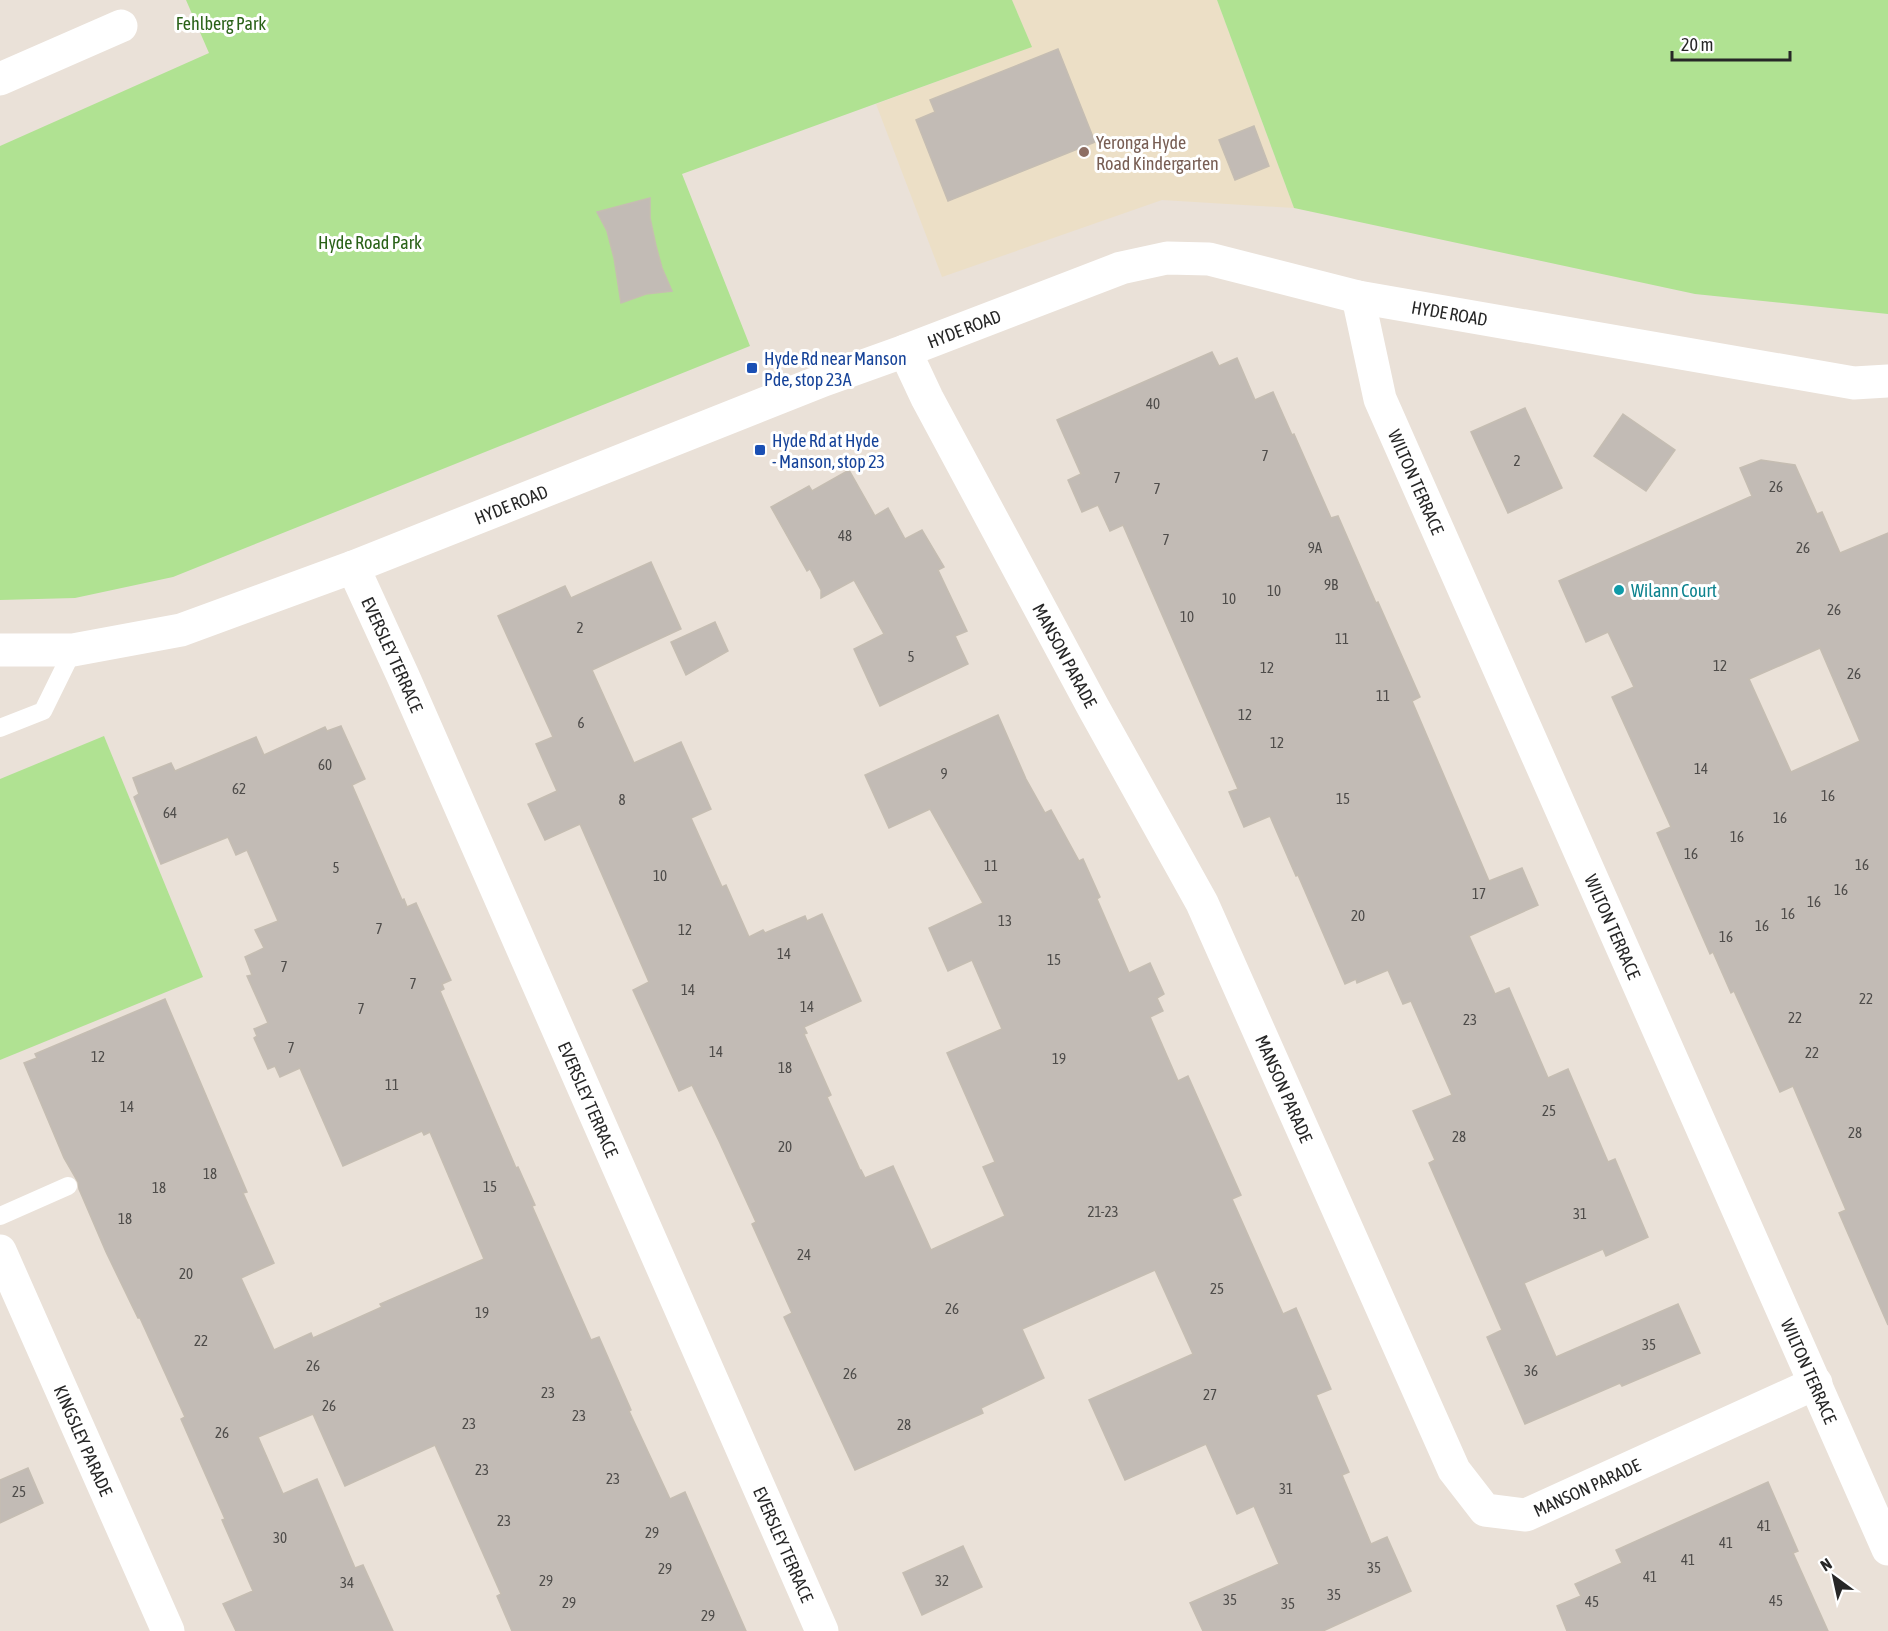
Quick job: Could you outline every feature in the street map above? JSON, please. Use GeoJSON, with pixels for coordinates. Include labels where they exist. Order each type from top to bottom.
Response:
{"type":"FeatureCollection","features":[{"type":"Feature","properties":{"kind":"street"},"geometry":{"type":"LineString","coordinates":[[0,79],[121,26]]}},
{"type":"Feature","properties":{"kind":"street","name":"HYDE ROAD"},"geometry":{"type":"LineString","coordinates":[[0,650],[73,650],[181,630],[353,567],[803,388],[1121,268],[1167,258],[1209,259],[1358,297],[1854,383],[1888,381]]}},
{"type":"Feature","properties":{"kind":"street","name":"WILTON TERRACE"},"geometry":{"type":"LineString","coordinates":[[1358,297],[1380,399],[1888,1549]]}},
{"type":"Feature","properties":{"kind":"street","name":"MANSON PARADE"},"geometry":{"type":"LineString","coordinates":[[905,351],[922,389],[1093,707],[1202,903],[1454,1470],[1485,1510],[1526,1515],[1816,1383]]}},
{"type":"Feature","properties":{"kind":"street","name":"EVERSLEY TERRACE"},"geometry":{"type":"LineString","coordinates":[[353,567],[413,698],[822,1631]]}},
{"type":"Feature","properties":{"kind":"street","name":"KINGSLEY PARADE"},"geometry":{"type":"LineString","coordinates":[[1,1256],[168,1631]]}},
{"type":"Feature","properties":{"kind":"lane"},"geometry":{"type":"LineString","coordinates":[[0,728],[43,711],[73,650]]}},
{"type":"Feature","properties":{"kind":"lane"},"geometry":{"type":"LineString","coordinates":[[0,1216],[68,1186]]}},
{"type":"Feature","properties":{"kind":"shaded area","name":"Yeronga Hyde Road Kindergarten"},"geometry":{"type":"Polygon","coordinates":[[[1012,0],[1217,0],[1294,208],[1162,200],[942,277],[876,104],[1031,47],[1012,0]]]}},
{"type":"Feature","properties":{"kind":"green space","name":"Hyde Road Park"},"geometry":{"type":"Polygon","coordinates":[[[186,0],[1012,0],[1032,47],[682,174],[750,346],[173,577],[75,598],[0,600],[0,146],[209,53],[186,0]]]}},
{"type":"Feature","properties":{"kind":"green space"},"geometry":{"type":"Polygon","coordinates":[[[1217,0],[1888,0],[1888,314],[1695,294],[1294,208],[1217,0]]]}},
{"type":"Feature","properties":{"kind":"green space"},"geometry":{"type":"Polygon","coordinates":[[[104,736],[203,977],[0,1060],[0,779],[104,736]]]}},
{"type":"Feature","properties":{"kind":"building"},"geometry":{"type":"Polygon","coordinates":[[[1058,49],[1095,142],[948,201],[916,120],[935,112],[930,100],[1058,49]]]}},
{"type":"Feature","properties":{"kind":"building"},"geometry":{"type":"Polygon","coordinates":[[[1254,126],[1269,166],[1235,180],[1219,140],[1254,126]]]}},
{"type":"Feature","properties":{"kind":"building"},"geometry":{"type":"Polygon","coordinates":[[[650,198],[650,218],[656,246],[672,291],[646,294],[621,303],[607,231],[597,212],[650,198]]]}},
{"type":"Feature","properties":{"kind":"building"},"geometry":{"type":"Polygon","coordinates":[[[1212,352],[1219,366],[1237,358],[1255,400],[1273,392],[1331,518],[1338,516],[1420,697],[1412,701],[1489,881],[1522,868],[1538,905],[1469,936],[1495,994],[1509,988],[1548,1078],[1568,1069],[1608,1162],[1615,1159],[1648,1237],[1606,1256],[1603,1249],[1524,1283],[1556,1357],[1678,1304],[1700,1353],[1622,1386],[1620,1383],[1525,1424],[1487,1337],[1502,1330],[1429,1163],[1435,1160],[1413,1111],[1452,1095],[1411,1001],[1403,1004],[1388,970],[1357,983],[1356,979],[1345,984],[1270,816],[1244,827],[1229,792],[1238,789],[1123,525],[1110,531],[1098,505],[1082,512],[1068,480],[1081,474],[1057,420],[1212,352]]]}},
{"type":"Feature","properties":{"kind":"building"},"geometry":{"type":"Polygon","coordinates":[[[1525,408],[1562,488],[1508,513],[1471,432],[1525,408]]]}},
{"type":"Feature","properties":{"kind":"building"},"geometry":{"type":"Polygon","coordinates":[[[1623,414],[1675,450],[1646,491],[1594,456],[1623,414]]]}},
{"type":"Feature","properties":{"kind":"building"},"geometry":{"type":"Polygon","coordinates":[[[1761,460],[1795,465],[1817,514],[1822,512],[1840,553],[1888,533],[1888,1325],[1839,1213],[1846,1210],[1793,1086],[1780,1092],[1734,991],[1731,993],[1713,952],[1710,954],[1657,833],[1671,827],[1612,697],[1634,687],[1608,632],[1586,642],[1559,581],[1752,496],[1740,468],[1761,460]],[[1820,648],[1749,679],[1791,772],[1860,741],[1820,648]]]}},
{"type":"Feature","properties":{"kind":"building"},"geometry":{"type":"Polygon","coordinates":[[[849,470],[875,516],[888,508],[905,539],[922,530],[944,567],[938,570],[967,631],[955,636],[968,664],[880,706],[854,649],[884,634],[854,580],[821,598],[821,590],[810,569],[807,571],[771,507],[809,486],[812,491],[849,470]]]}},
{"type":"Feature","properties":{"kind":"building"},"geometry":{"type":"Polygon","coordinates":[[[651,562],[681,629],[592,670],[634,763],[681,742],[711,809],[691,818],[722,887],[726,885],[749,937],[763,930],[765,933],[805,916],[807,921],[822,914],[861,1001],[804,1027],[807,1033],[804,1034],[831,1095],[827,1097],[865,1178],[893,1166],[931,1250],[1005,1216],[983,1167],[995,1162],[947,1053],[1002,1029],[972,960],[948,971],[929,928],[983,903],[930,809],[889,828],[865,775],[998,715],[1026,779],[1045,813],[1051,810],[1079,861],[1083,859],[1100,897],[1097,899],[1129,973],[1150,963],[1164,994],[1157,998],[1163,1011],[1150,1017],[1178,1081],[1188,1076],[1241,1195],[1232,1199],[1283,1314],[1296,1308],[1331,1389],[1316,1395],[1349,1472],[1342,1475],[1371,1544],[1387,1537],[1411,1591],[1323,1631],[1203,1631],[1190,1603],[1279,1564],[1254,1506],[1237,1514],[1206,1444],[1125,1480],[1089,1400],[1193,1354],[1155,1270],[1022,1329],[1044,1378],[981,1408],[983,1413],[855,1470],[784,1317],[792,1313],[752,1224],[756,1222],[719,1141],[692,1085],[679,1091],[633,990],[649,982],[580,824],[545,840],[528,804],[557,791],[536,744],[553,737],[498,616],[565,586],[571,598],[651,562]]]}},
{"type":"Feature","properties":{"kind":"building"},"geometry":{"type":"Polygon","coordinates":[[[715,622],[728,651],[686,675],[671,642],[715,622]]]}},
{"type":"Feature","properties":{"kind":"building"},"geometry":{"type":"Polygon","coordinates":[[[341,726],[365,779],[352,785],[402,900],[404,899],[407,907],[416,903],[451,980],[442,984],[444,989],[440,991],[516,1168],[518,1167],[535,1205],[532,1206],[591,1340],[599,1337],[631,1410],[629,1411],[670,1499],[685,1492],[746,1631],[512,1631],[497,1596],[501,1594],[435,1445],[345,1486],[313,1414],[258,1437],[283,1494],[317,1479],[355,1568],[363,1565],[393,1631],[236,1631],[223,1604],[253,1591],[222,1520],[225,1519],[181,1419],[185,1417],[140,1318],[106,1252],[78,1182],[64,1158],[24,1063],[37,1058],[35,1054],[165,999],[247,1192],[243,1193],[274,1263],[241,1278],[274,1350],[311,1333],[313,1338],[382,1307],[380,1304],[484,1259],[430,1132],[424,1135],[422,1131],[343,1166],[300,1068],[280,1077],[275,1066],[268,1069],[254,1038],[257,1036],[254,1029],[268,1023],[247,976],[252,975],[245,957],[264,948],[255,930],[278,921],[247,850],[236,855],[228,837],[161,864],[134,797],[139,794],[133,778],[171,763],[175,771],[256,737],[264,755],[325,727],[327,731],[341,726]]]}},
{"type":"Feature","properties":{"kind":"building"},"geometry":{"type":"Polygon","coordinates":[[[28,1468],[43,1503],[0,1523],[0,1480],[28,1468]]]}},
{"type":"Feature","properties":{"kind":"building"},"geometry":{"type":"Polygon","coordinates":[[[1768,1482],[1798,1551],[1793,1553],[1828,1631],[1567,1631],[1557,1606],[1581,1596],[1575,1584],[1622,1563],[1616,1550],[1768,1482]]]}},
{"type":"Feature","properties":{"kind":"building"},"geometry":{"type":"Polygon","coordinates":[[[963,1546],[982,1587],[922,1615],[903,1573],[963,1546]]]}},
{"type":"Feature","properties":{"kind":"place","name":"Yeronga Hyde Road Kindergarten"},"geometry":{"type":"Point","coordinates":[1084,152]}},
{"type":"Feature","properties":{"kind":"place","name":"Hyde Rd near Manson Pde, stop 23A"},"geometry":{"type":"Point","coordinates":[752,368]}},
{"type":"Feature","properties":{"kind":"place","name":"Hyde Rd at Hyde - Manson, stop 23"},"geometry":{"type":"Point","coordinates":[760,450]}},
{"type":"Feature","properties":{"kind":"place","name":"Wilann Court"},"geometry":{"type":"Point","coordinates":[1619,590]}},
{"type":"Feature","properties":{"kind":"park label","name":"Fehlberg Park"},"geometry":{"type":"Point","coordinates":[221,23]}}]}
